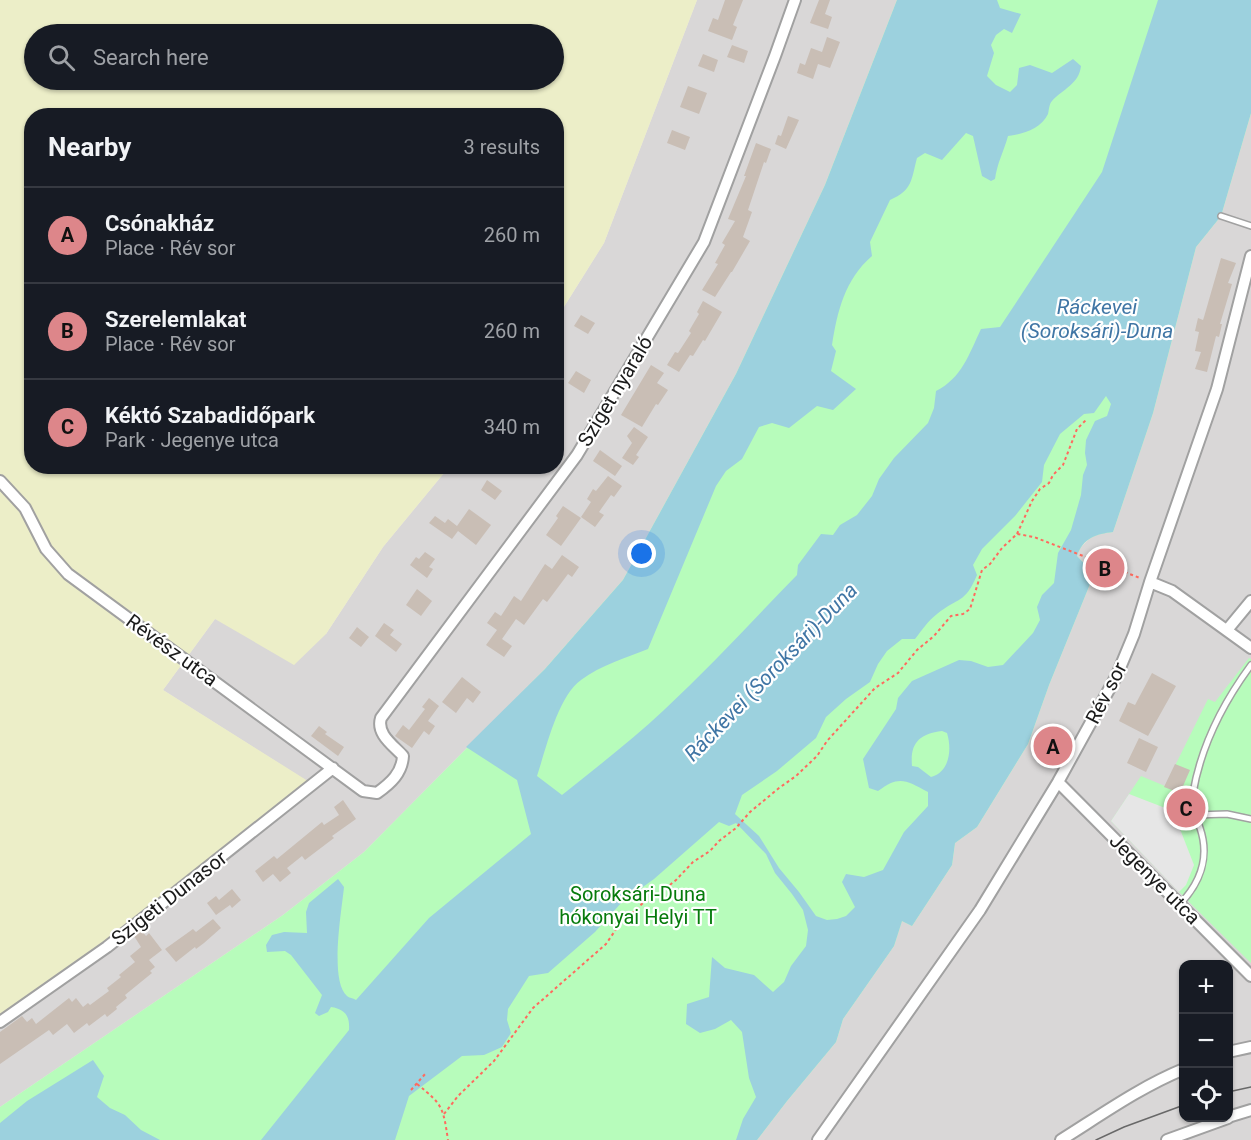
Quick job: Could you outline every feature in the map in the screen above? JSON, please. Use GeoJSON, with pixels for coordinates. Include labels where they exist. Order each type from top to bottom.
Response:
{"type":"FeatureCollection","features":[{"type":"Feature","properties":{"kind":"street","name":"Sziget nyaraló"},"geometry":{"type":"LineString","coordinates":[[564,472],[577,455],[704,242],[795,0]]}},
{"type":"Feature","properties":{"kind":"street","name":"Rév sor"},"geometry":{"type":"LineString","coordinates":[[818,1140],[980,910],[1058,782],[1117,675],[1134,634],[1217,389],[1251,256]]}},
{"type":"Feature","properties":{"kind":"street","name":"Sziget nyaraló"},"geometry":{"type":"LineString","coordinates":[[370,793],[377,793],[387,786],[402,768],[403,756],[384,736],[379,724],[381,718],[563,474]]}},
{"type":"Feature","properties":{"kind":"street","name":"Révész utca"},"geometry":{"type":"LineString","coordinates":[[0,481],[25,508],[46,549],[68,574],[363,791],[370,793]]}},
{"type":"Feature","properties":{"kind":"street"},"geometry":{"type":"LineString","coordinates":[[1150,582],[1172,591],[1251,648]]}},
{"type":"Feature","properties":{"kind":"street"},"geometry":{"type":"LineString","coordinates":[[1227,630],[1251,601]]}},
{"type":"Feature","properties":{"kind":"street","name":"Szigeti Dunasor"},"geometry":{"type":"LineString","coordinates":[[0,1022],[107,947],[333,768]]}},
{"type":"Feature","properties":{"kind":"street","name":"Jegenye utca"},"geometry":{"type":"LineString","coordinates":[[1058,782],[1251,975]]}},
{"type":"Feature","properties":{"kind":"street"},"geometry":{"type":"LineString","coordinates":[[1233,1051],[1251,1047]]}},
{"type":"Feature","properties":{"kind":"street"},"geometry":{"type":"LineString","coordinates":[[1061,1140],[1137,1092],[1179,1071]]}},
{"type":"Feature","properties":{"kind":"street"},"geometry":{"type":"LineString","coordinates":[[1233,1115],[1251,1110]]}},
{"type":"Feature","properties":{"kind":"street"},"geometry":{"type":"LineString","coordinates":[[1167,1140],[1215,1122]]}},
{"type":"Feature","properties":{"kind":"lane"},"geometry":{"type":"LineString","coordinates":[[1221,216],[1251,226]]}},
{"type":"Feature","properties":{"kind":"lane"},"geometry":{"type":"LineString","coordinates":[[1180,904],[1194,889],[1200,876],[1204,854],[1201,829],[1192,804],[1201,757],[1221,711],[1251,664]]}},
{"type":"Feature","properties":{"kind":"lane"},"geometry":{"type":"LineString","coordinates":[[1195,815],[1227,814],[1251,819]]}},
{"type":"Feature","properties":{"kind":"path"},"geometry":{"type":"LineString","coordinates":[[444,1114],[458,1096],[494,1061],[533,1008],[606,944],[619,925],[642,903],[663,891],[693,862],[703,858],[750,812],[810,763],[875,688],[898,673],[951,616],[970,609],[982,570],[1017,534],[1032,501],[1063,465],[1077,429],[1087,419]]}},
{"type":"Feature","properties":{"kind":"path"},"geometry":{"type":"LineString","coordinates":[[1017,534],[1034,537],[1150,582]]}},
{"type":"Feature","properties":{"kind":"path"},"geometry":{"type":"LineString","coordinates":[[411,1090],[426,1073]]}},
{"type":"Feature","properties":{"kind":"path"},"geometry":{"type":"LineString","coordinates":[[417,1084],[435,1099],[444,1114],[448,1140]]}},
{"type":"Feature","properties":{"kind":"shaded area"},"geometry":{"type":"Polygon","coordinates":[[[697,0],[897,0],[825,185],[736,374],[623,580],[545,669],[364,852],[283,915],[0,1107],[0,1015],[126,928],[310,783],[163,690],[215,619],[326,634],[383,547],[443,474],[564,474],[564,307],[604,243],[697,0]]]}},
{"type":"Feature","properties":{"kind":"shaded area"},"geometry":{"type":"Polygon","coordinates":[[[1251,113],[1251,1140],[757,1140],[836,1042],[843,1019],[894,946],[902,920],[912,926],[952,865],[955,843],[977,827],[1028,744],[1094,574],[1077,556],[1080,548],[1094,534],[1113,532],[1153,413],[1196,247],[1221,216],[1251,113]]]}},
{"type":"Feature","properties":{"kind":"shaded area"},"geometry":{"type":"Polygon","coordinates":[[[1129,794],[1173,811],[1194,865],[1186,885],[1179,892],[1111,821],[1129,794]]]}},
{"type":"Feature","properties":{"kind":"green space"},"geometry":{"type":"Polygon","coordinates":[[[0,0],[697,0],[604,243],[564,307],[564,108],[24,108],[24,474],[443,474],[383,547],[326,634],[294,665],[215,619],[163,690],[311,783],[126,928],[0,1015],[0,0]]]}},
{"type":"Feature","properties":{"kind":"green space","name":"Soroksári-Duna hókonyai Helyi TT"},"geometry":{"type":"Polygon","coordinates":[[[897,0],[1251,0],[1251,113],[1221,216],[1196,247],[1153,413],[1113,532],[1091,538],[1083,545],[1077,556],[1094,574],[1028,744],[977,827],[955,843],[952,865],[912,926],[902,921],[894,946],[843,1019],[836,1042],[757,1140],[0,1140],[0,1107],[283,915],[364,852],[545,669],[623,580],[736,374],[825,185],[897,0]]]}},
{"type":"Feature","properties":{"kind":"green space"},"geometry":{"type":"Polygon","coordinates":[[[1249,658],[1251,659],[1251,963],[1111,821],[1141,776],[1165,786],[1208,699],[1215,702],[1249,658]]]}},
{"type":"Feature","properties":{"kind":"water","name":"Ráckevei (Soroksári)-Duna"},"geometry":{"type":"Polygon","coordinates":[[[897,0],[997,0],[1000,8],[1021,14],[1012,33],[1004,29],[996,35],[991,45],[994,53],[987,76],[996,85],[1010,92],[1017,85],[1019,68],[1030,65],[1052,73],[1073,59],[1081,66],[1074,82],[1051,102],[1048,114],[1041,123],[1025,132],[1008,136],[995,179],[991,181],[982,176],[973,136],[966,133],[942,160],[925,153],[917,158],[910,184],[898,196],[890,200],[870,242],[872,256],[855,275],[840,308],[832,345],[836,351],[831,371],[856,389],[833,410],[817,406],[789,428],[772,423],[759,427],[742,459],[726,471],[716,486],[648,649],[605,666],[581,680],[559,710],[537,776],[562,795],[639,732],[698,677],[797,575],[798,565],[821,534],[833,535],[840,525],[857,515],[872,496],[879,479],[894,458],[928,423],[934,408],[936,391],[945,386],[958,372],[981,329],[1000,327],[1102,172],[1158,0],[1251,0],[1251,113],[1221,216],[1196,247],[1153,413],[1113,532],[1091,538],[1083,545],[1077,556],[1094,574],[1028,744],[977,827],[955,843],[952,865],[912,926],[902,921],[894,946],[843,1019],[836,1042],[757,1140],[736,1140],[743,1119],[756,1097],[749,1078],[742,1032],[731,1020],[715,1029],[700,1033],[686,1024],[687,1004],[709,997],[712,957],[725,968],[754,975],[773,992],[784,982],[791,966],[806,946],[808,930],[803,910],[775,873],[766,854],[736,823],[729,826],[719,822],[654,879],[622,902],[595,932],[548,973],[529,976],[508,1009],[507,1020],[511,1033],[502,1047],[484,1055],[462,1056],[409,1096],[395,1140],[261,1140],[349,1030],[346,1014],[340,1009],[331,1007],[328,1012],[319,1016],[315,1013],[322,995],[291,955],[285,951],[267,952],[266,945],[272,935],[284,932],[307,933],[306,912],[309,903],[338,879],[344,887],[338,944],[339,976],[347,996],[356,1000],[429,918],[531,834],[517,780],[466,747],[545,669],[623,580],[736,374],[825,185],[897,0]],[[1106,396],[1094,413],[1084,414],[1060,434],[1044,465],[1042,482],[1015,516],[982,549],[973,565],[977,575],[965,596],[934,617],[915,639],[902,639],[887,651],[870,682],[826,717],[816,738],[777,771],[742,795],[735,814],[759,836],[779,868],[816,916],[827,920],[846,916],[855,907],[842,882],[846,874],[864,877],[883,870],[904,832],[928,806],[928,792],[908,782],[897,781],[878,791],[869,788],[863,759],[896,709],[898,698],[912,681],[959,660],[971,661],[988,667],[1003,665],[1033,633],[1040,620],[1037,607],[1042,595],[1054,583],[1058,553],[1071,530],[1081,495],[1083,475],[1087,465],[1086,440],[1095,421],[1107,416],[1111,404],[1106,396]],[[942,731],[922,737],[913,751],[912,766],[918,767],[931,777],[942,770],[948,759],[949,739],[947,733],[942,731]]]}},
{"type":"Feature","properties":{"kind":"water"},"geometry":{"type":"Polygon","coordinates":[[[93,1060],[104,1076],[97,1097],[110,1108],[125,1115],[141,1130],[160,1140],[0,1140],[0,1123],[27,1101],[93,1060]]]}},
{"type":"Feature","properties":{"kind":"building"},"geometry":{"type":"Polygon","coordinates":[[[725,0],[743,0],[733,25],[737,27],[732,40],[708,31],[713,18],[718,20],[725,0]]]}},
{"type":"Feature","properties":{"kind":"building"},"geometry":{"type":"Polygon","coordinates":[[[819,0],[830,0],[825,14],[832,17],[828,29],[810,23],[819,0]]]}},
{"type":"Feature","properties":{"kind":"building"},"geometry":{"type":"Polygon","coordinates":[[[827,37],[840,42],[830,68],[818,64],[813,79],[797,73],[800,63],[805,65],[811,48],[822,52],[827,37]]]}},
{"type":"Feature","properties":{"kind":"building"},"geometry":{"type":"Polygon","coordinates":[[[732,45],[748,51],[744,63],[727,57],[732,45]]]}},
{"type":"Feature","properties":{"kind":"building"},"geometry":{"type":"Polygon","coordinates":[[[703,54],[718,60],[714,72],[698,66],[703,54]]]}},
{"type":"Feature","properties":{"kind":"building"},"geometry":{"type":"Polygon","coordinates":[[[688,86],[707,93],[699,114],[680,107],[688,86]]]}},
{"type":"Feature","properties":{"kind":"building"},"geometry":{"type":"Polygon","coordinates":[[[788,116],[799,120],[786,149],[775,144],[778,135],[781,136],[788,116]]]}},
{"type":"Feature","properties":{"kind":"building"},"geometry":{"type":"Polygon","coordinates":[[[672,130],[690,137],[685,150],[667,143],[672,130]]]}},
{"type":"Feature","properties":{"kind":"building"},"geometry":{"type":"Polygon","coordinates":[[[756,143],[771,149],[766,163],[764,162],[748,210],[752,212],[743,237],[750,241],[715,297],[702,290],[718,264],[715,263],[725,245],[722,243],[735,221],[728,219],[746,176],[744,176],[756,143]]]}},
{"type":"Feature","properties":{"kind":"building"},"geometry":{"type":"Polygon","coordinates":[[[1221,258],[1236,263],[1228,283],[1232,284],[1220,324],[1222,324],[1219,337],[1216,336],[1207,372],[1195,369],[1201,352],[1195,351],[1199,332],[1195,331],[1198,318],[1203,320],[1221,258]]]}},
{"type":"Feature","properties":{"kind":"building"},"geometry":{"type":"Polygon","coordinates":[[[703,301],[722,312],[705,341],[703,340],[693,356],[690,355],[679,372],[667,365],[691,333],[689,331],[699,314],[697,312],[703,301]]]}},
{"type":"Feature","properties":{"kind":"building"},"geometry":{"type":"Polygon","coordinates":[[[581,315],[595,323],[588,334],[574,326],[581,315]]]}},
{"type":"Feature","properties":{"kind":"building"},"geometry":{"type":"Polygon","coordinates":[[[651,365],[664,373],[657,383],[668,390],[642,427],[621,415],[651,365]]]}},
{"type":"Feature","properties":{"kind":"building"},"geometry":{"type":"Polygon","coordinates":[[[576,371],[591,380],[584,393],[568,383],[576,371]]]}},
{"type":"Feature","properties":{"kind":"building"},"geometry":{"type":"Polygon","coordinates":[[[634,427],[648,437],[636,455],[639,457],[633,465],[622,458],[632,443],[627,436],[634,427]]]}},
{"type":"Feature","properties":{"kind":"building"},"geometry":{"type":"Polygon","coordinates":[[[600,450],[622,466],[615,476],[593,461],[600,450]]]}},
{"type":"Feature","properties":{"kind":"building"},"geometry":{"type":"Polygon","coordinates":[[[608,476],[622,486],[614,497],[611,495],[599,512],[604,515],[595,527],[581,517],[591,502],[587,499],[593,489],[596,491],[608,476]]]}},
{"type":"Feature","properties":{"kind":"building"},"geometry":{"type":"Polygon","coordinates":[[[487,480],[502,491],[495,500],[481,490],[487,480]]]}},
{"type":"Feature","properties":{"kind":"building"},"geometry":{"type":"Polygon","coordinates":[[[563,506],[581,518],[561,546],[546,535],[563,506]]]}},
{"type":"Feature","properties":{"kind":"building"},"geometry":{"type":"Polygon","coordinates":[[[469,509],[491,525],[476,545],[458,531],[452,539],[429,523],[435,516],[445,523],[448,519],[457,526],[469,509]]]}},
{"type":"Feature","properties":{"kind":"building"},"geometry":{"type":"Polygon","coordinates":[[[425,552],[435,559],[429,567],[433,569],[427,578],[410,565],[416,557],[419,559],[425,552]]]}},
{"type":"Feature","properties":{"kind":"building"},"geometry":{"type":"Polygon","coordinates":[[[562,555],[579,567],[572,577],[568,574],[547,602],[543,599],[524,625],[516,619],[502,639],[512,646],[504,657],[486,645],[497,630],[487,623],[495,612],[501,616],[514,596],[521,601],[545,564],[552,569],[562,555]]]}},
{"type":"Feature","properties":{"kind":"building"},"geometry":{"type":"Polygon","coordinates":[[[417,589],[432,601],[421,616],[406,605],[417,589]]]}},
{"type":"Feature","properties":{"kind":"building"},"geometry":{"type":"Polygon","coordinates":[[[384,623],[394,630],[390,635],[402,644],[396,652],[375,636],[384,623]]]}},
{"type":"Feature","properties":{"kind":"building"},"geometry":{"type":"Polygon","coordinates":[[[357,627],[369,637],[361,647],[349,638],[357,627]]]}},
{"type":"Feature","properties":{"kind":"building"},"geometry":{"type":"Polygon","coordinates":[[[1152,673],[1176,686],[1148,736],[1119,721],[1128,702],[1135,705],[1152,673]]]}},
{"type":"Feature","properties":{"kind":"building"},"geometry":{"type":"Polygon","coordinates":[[[462,677],[481,692],[473,703],[467,698],[456,713],[442,702],[462,677]]]}},
{"type":"Feature","properties":{"kind":"building"},"geometry":{"type":"Polygon","coordinates":[[[429,698],[439,706],[428,721],[435,726],[429,735],[424,731],[412,748],[395,736],[403,725],[409,730],[425,709],[422,707],[429,698]]]}},
{"type":"Feature","properties":{"kind":"building"},"geometry":{"type":"Polygon","coordinates":[[[319,726],[327,732],[325,734],[344,747],[338,756],[311,736],[319,726]]]}},
{"type":"Feature","properties":{"kind":"building"},"geometry":{"type":"Polygon","coordinates":[[[1139,738],[1158,747],[1146,772],[1127,763],[1139,738]]]}},
{"type":"Feature","properties":{"kind":"building"},"geometry":{"type":"Polygon","coordinates":[[[1175,764],[1190,770],[1180,793],[1164,787],[1175,764]]]}},
{"type":"Feature","properties":{"kind":"building"},"geometry":{"type":"Polygon","coordinates":[[[343,800],[356,819],[305,860],[302,856],[287,868],[291,873],[280,882],[273,874],[263,882],[255,871],[274,856],[277,859],[322,822],[324,825],[339,815],[334,807],[343,800]]]}},
{"type":"Feature","properties":{"kind":"building"},"geometry":{"type":"Polygon","coordinates":[[[232,889],[241,900],[232,908],[230,905],[216,915],[207,903],[216,896],[219,900],[232,889]]]}},
{"type":"Feature","properties":{"kind":"building"},"geometry":{"type":"Polygon","coordinates":[[[213,919],[221,928],[176,962],[165,949],[193,929],[196,932],[213,919]]]}},
{"type":"Feature","properties":{"kind":"building"},"geometry":{"type":"Polygon","coordinates":[[[141,930],[146,936],[149,933],[162,950],[149,960],[155,967],[150,971],[152,973],[125,995],[127,998],[116,1007],[117,1009],[107,1017],[105,1014],[89,1026],[87,1023],[74,1033],[67,1024],[53,1035],[49,1030],[0,1064],[0,1032],[22,1016],[27,1022],[32,1018],[36,1024],[69,998],[72,1002],[76,998],[83,1007],[88,1003],[90,1005],[109,991],[107,988],[135,962],[130,956],[141,947],[134,936],[141,930]]]}},
{"type":"Feature","properties":{"kind":"tram line"},"geometry":{"type":"LineString","coordinates":[[1233,1091],[1251,1087]]}},
{"type":"Feature","properties":{"kind":"tram line"},"geometry":{"type":"LineString","coordinates":[[1096,1140],[1179,1107]]}},
{"type":"Feature","properties":{"kind":"place","name":"Szerelemlakat"},"geometry":{"type":"Point","coordinates":[1105,568]}},
{"type":"Feature","properties":{"kind":"place","name":"Csónakház"},"geometry":{"type":"Point","coordinates":[1053,746]}},
{"type":"Feature","properties":{"kind":"place","name":"Kéktó Szabadidőpark"},"geometry":{"type":"Point","coordinates":[1186,808]}}]}
